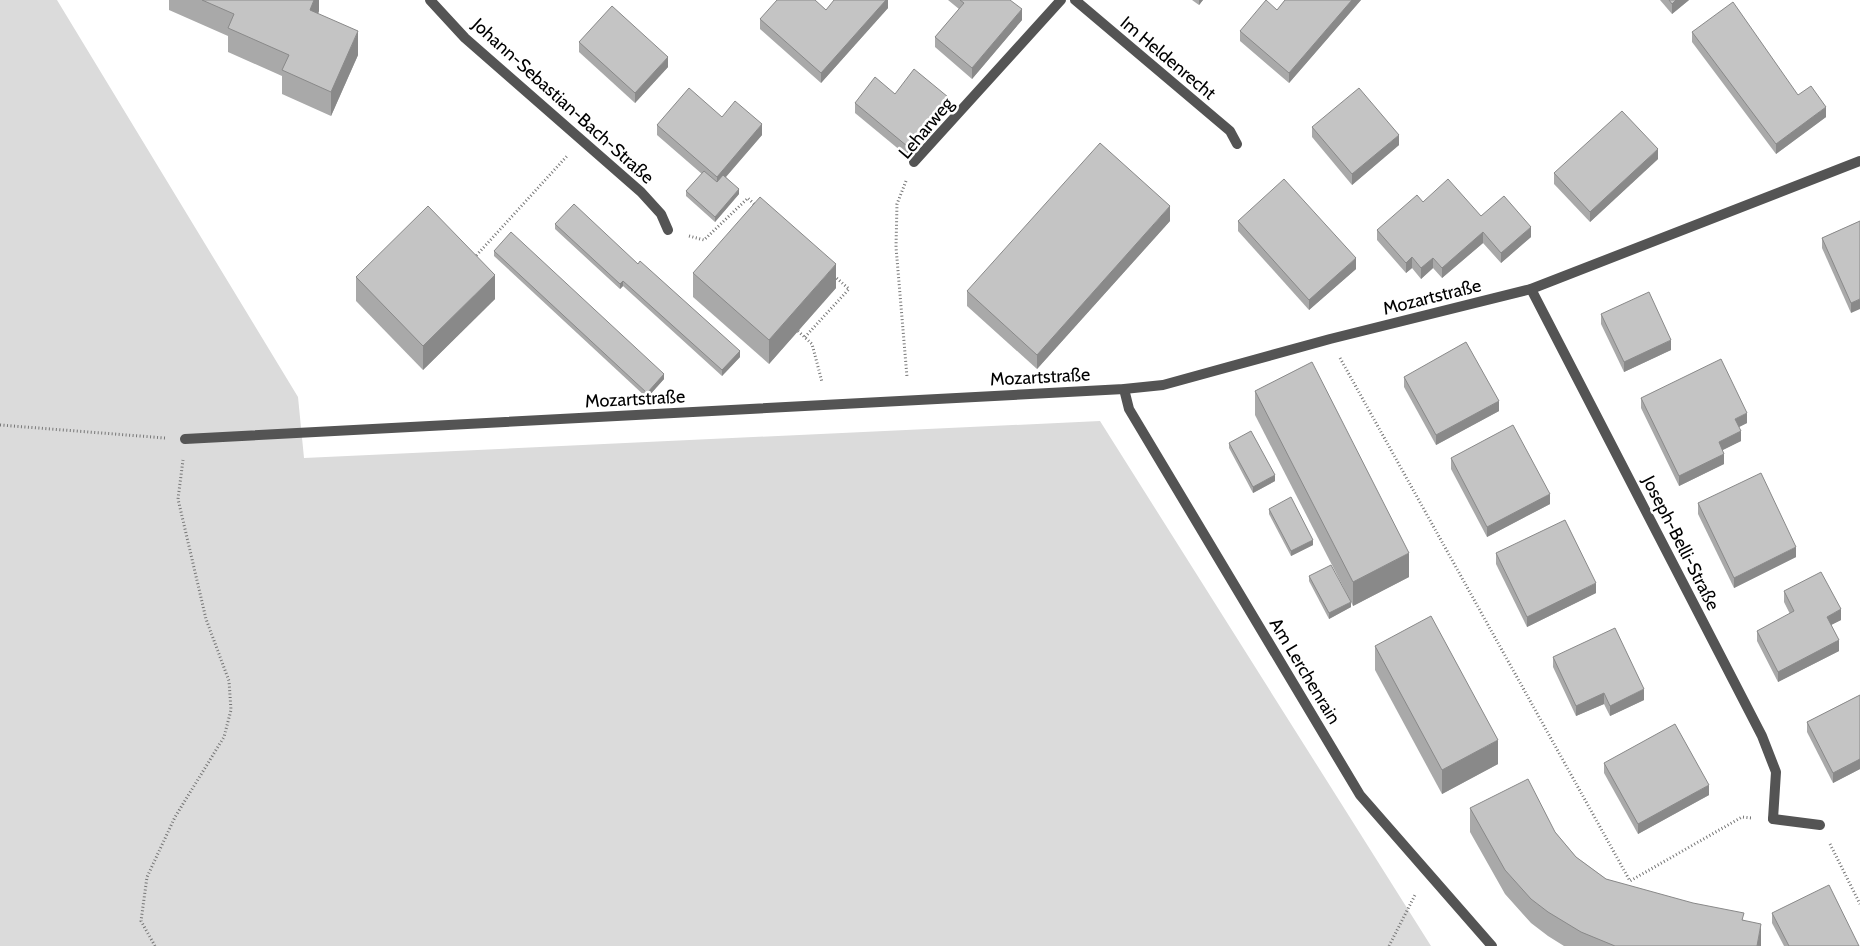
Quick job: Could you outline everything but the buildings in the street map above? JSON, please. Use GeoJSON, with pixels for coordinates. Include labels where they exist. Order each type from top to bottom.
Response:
{"type":"FeatureCollection","features":[{"type":"Feature","properties":{"kind":"street","name":"Johann-Sebastian-Bach-Straße"},"geometry":{"type":"LineString","coordinates":[[430,0],[466,38],[641,192],[661,214],[668,230]]}},
{"type":"Feature","properties":{"kind":"street","name":"Leharweg"},"geometry":{"type":"LineString","coordinates":[[914,162],[1062,0]]}},
{"type":"Feature","properties":{"kind":"street","name":"Im Heldenrecht"},"geometry":{"type":"LineString","coordinates":[[1075,0],[1230,131],[1237,144]]}},
{"type":"Feature","properties":{"kind":"street","name":"Mozartstraße"},"geometry":{"type":"LineString","coordinates":[[185,439],[1124,389],[1163,385],[1531,289],[1860,161]]}},
{"type":"Feature","properties":{"kind":"street","name":"Joseph-Belli-Straße"},"geometry":{"type":"LineString","coordinates":[[1531,289],[1762,736],[1776,772],[1773,819]]}},
{"type":"Feature","properties":{"kind":"street","name":"Am Lerchenrain"},"geometry":{"type":"LineString","coordinates":[[1124,389],[1129,410],[1360,795],[1492,946]]}},
{"type":"Feature","properties":{"kind":"street"},"geometry":{"type":"LineString","coordinates":[[1773,819],[1820,825]]}},
{"type":"Feature","properties":{"kind":"path"},"geometry":{"type":"LineString","coordinates":[[472,261],[582,140]]}},
{"type":"Feature","properties":{"kind":"path","name":"Leharweg"},"geometry":{"type":"LineString","coordinates":[[909,400],[896,247],[897,204],[914,162]]}},
{"type":"Feature","properties":{"kind":"path"},"geometry":{"type":"LineString","coordinates":[[668,230],[704,240],[748,198],[762,211]]}},
{"type":"Feature","properties":{"kind":"path"},"geometry":{"type":"LineString","coordinates":[[805,337],[849,289],[827,269]]}},
{"type":"Feature","properties":{"kind":"path"},"geometry":{"type":"LineString","coordinates":[[798,330],[812,344],[820,369]]}},
{"type":"Feature","properties":{"kind":"path"},"geometry":{"type":"LineString","coordinates":[[1330,340],[1630,881],[1742,817],[1773,819]]}},
{"type":"Feature","properties":{"kind":"path"},"geometry":{"type":"LineString","coordinates":[[0,425],[185,439],[178,499],[206,620],[229,681],[231,710],[224,738],[175,817],[146,877],[141,921],[156,946]]}},
{"type":"Feature","properties":{"kind":"path"},"geometry":{"type":"LineString","coordinates":[[1820,825],[1860,904]]}},
{"type":"Feature","properties":{"kind":"path"},"geometry":{"type":"LineString","coordinates":[[1388,946],[1427,872]]}},
{"type":"Feature","properties":{"kind":"shaded area"},"geometry":{"type":"Polygon","coordinates":[[[0,0],[57,0],[298,397],[304,458],[1100,421],[1431,946],[0,946],[0,0]]]}}]}
